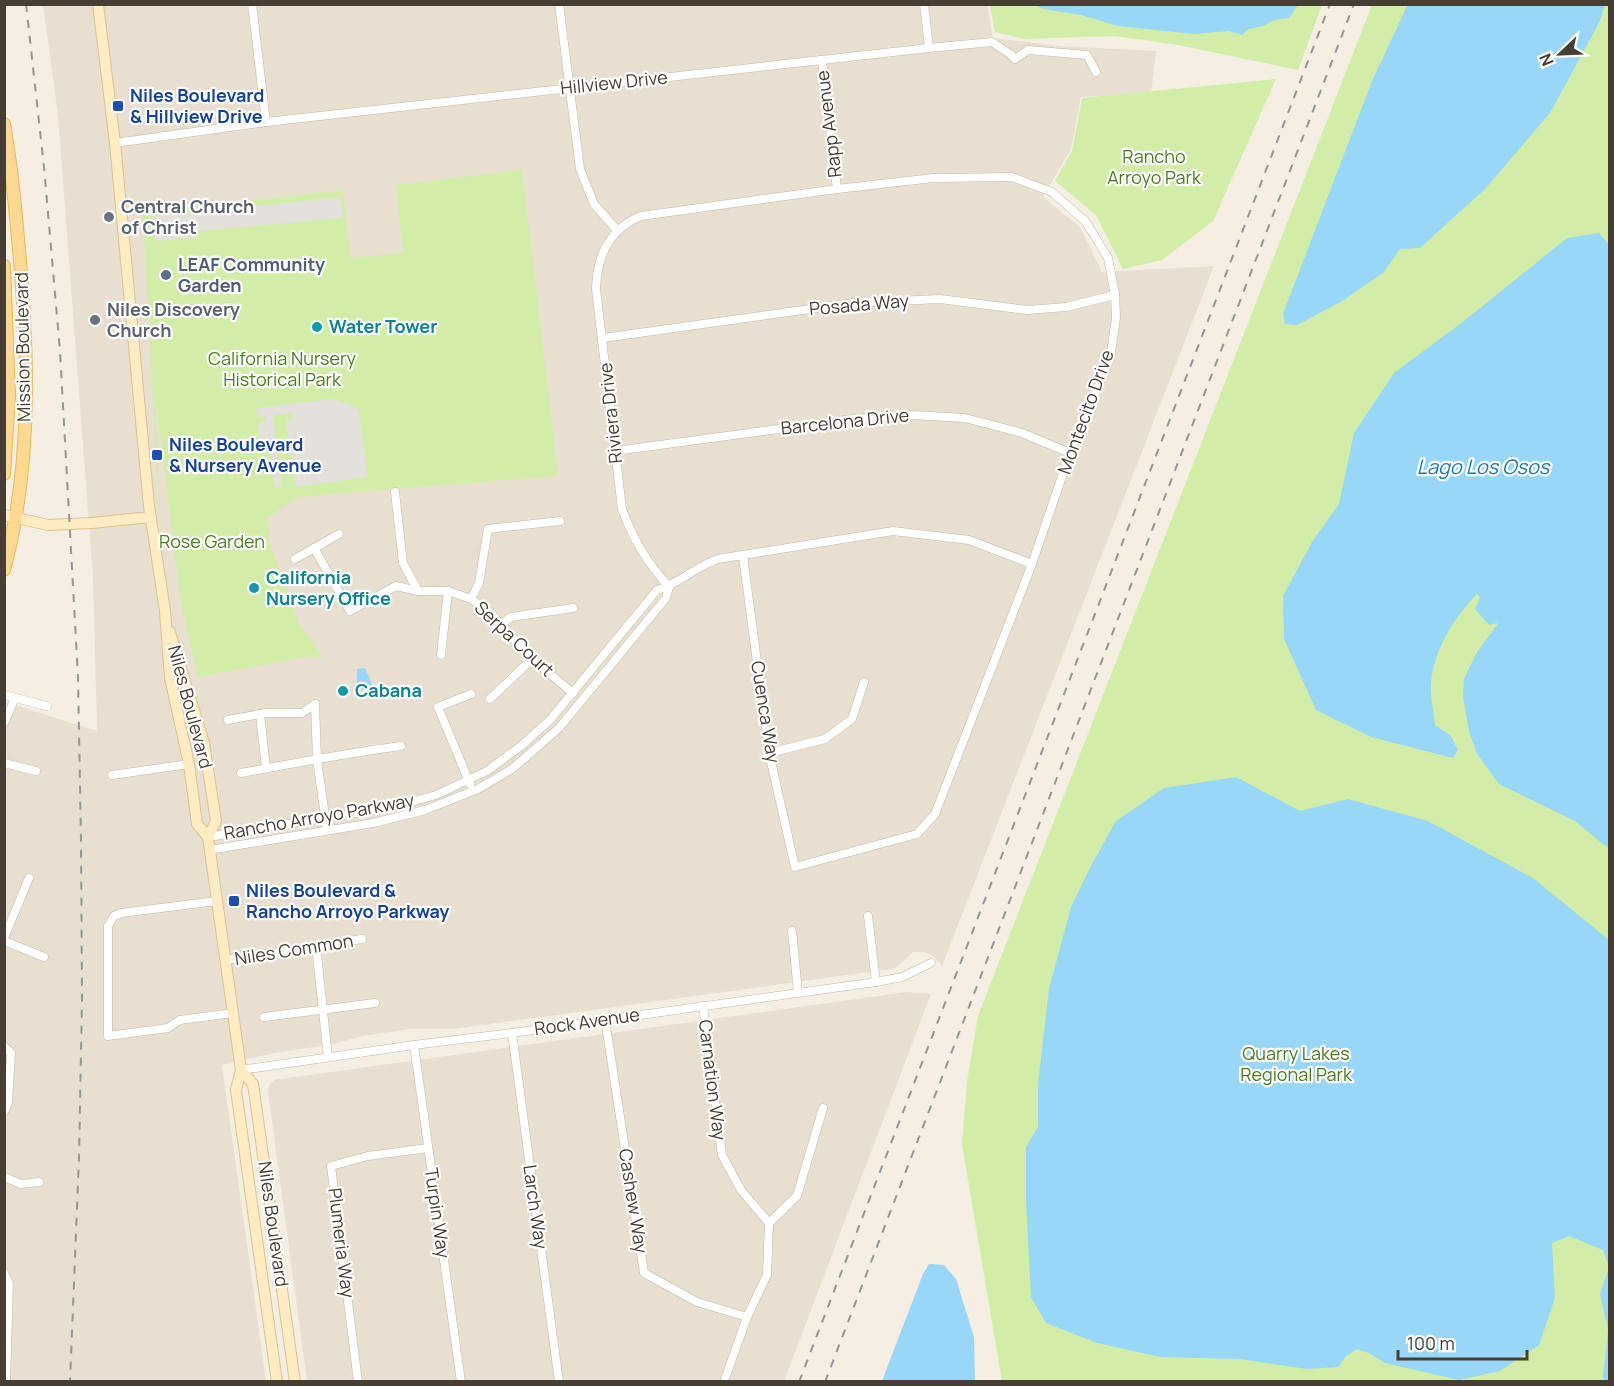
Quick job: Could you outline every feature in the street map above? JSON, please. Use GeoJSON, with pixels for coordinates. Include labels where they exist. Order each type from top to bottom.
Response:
{"type":"FeatureCollection","features":[{"type":"Feature","properties":{"kind":"main road","name":"Niles Boulevard"},"geometry":{"type":"LineString","coordinates":[[98,4],[115,143],[150,517],[165,611],[170,678],[189,764],[197,824],[208,837],[210,850],[242,1070],[236,1090],[277,1382]]}},
{"type":"Feature","properties":{"kind":"main road","name":"Mission Boulevard"},"geometry":{"type":"LineString","coordinates":[[4,124],[12,174],[22,279],[25,421],[22,473],[10,516],[4,570]]}},
{"type":"Feature","properties":{"kind":"main road","name":"Mission Boulevard"},"geometry":{"type":"LineString","coordinates":[[4,474],[9,395],[5,275]]}},
{"type":"Feature","properties":{"kind":"main road"},"geometry":{"type":"LineString","coordinates":[[10,516],[48,525],[150,517]]}},
{"type":"Feature","properties":{"kind":"main road","name":"Niles Boulevard"},"geometry":{"type":"LineString","coordinates":[[165,611],[204,742],[216,821],[208,837]]}},
{"type":"Feature","properties":{"kind":"main road","name":"Niles Boulevard"},"geometry":{"type":"LineString","coordinates":[[242,1070],[253,1084],[295,1382]]}},
{"type":"Feature","properties":{"kind":"street"},"geometry":{"type":"LineString","coordinates":[[252,4],[266,122]]}},
{"type":"Feature","properties":{"kind":"street"},"geometry":{"type":"LineString","coordinates":[[559,4],[580,169],[594,204],[617,230]]}},
{"type":"Feature","properties":{"kind":"street"},"geometry":{"type":"LineString","coordinates":[[924,4],[928,48]]}},
{"type":"Feature","properties":{"kind":"street","name":"Hillview Drive"},"geometry":{"type":"LineString","coordinates":[[115,143],[266,122],[992,42],[1015,59],[1028,50],[1087,55],[1096,72]]}},
{"type":"Feature","properties":{"kind":"street","name":"Rapp Avenue"},"geometry":{"type":"LineString","coordinates":[[822,60],[837,189]]}},
{"type":"Feature","properties":{"kind":"street","name":"Montecito Drive"},"geometry":{"type":"LineString","coordinates":[[617,230],[641,216],[837,189],[933,178],[1012,177],[1052,192],[1086,222],[1108,258],[1115,296],[1116,318],[1110,359],[1070,453],[1032,564],[936,814],[917,834],[795,867]]}},
{"type":"Feature","properties":{"kind":"street","name":"Riviera Drive"},"geometry":{"type":"LineString","coordinates":[[617,230],[601,255],[596,289],[622,509],[633,540],[669,587]]}},
{"type":"Feature","properties":{"kind":"street"},"geometry":{"type":"LineString","coordinates":[[5,275],[22,279]]}},
{"type":"Feature","properties":{"kind":"street","name":"Posada Way"},"geometry":{"type":"LineString","coordinates":[[603,338],[853,303],[940,299],[1027,310],[1066,308],[1115,296]]}},
{"type":"Feature","properties":{"kind":"street","name":"Barcelona Drive"},"geometry":{"type":"LineString","coordinates":[[615,451],[853,419],[912,415],[965,418],[1022,433],[1070,453]]}},
{"type":"Feature","properties":{"kind":"street"},"geometry":{"type":"LineString","coordinates":[[395,492],[403,563],[418,591]]}},
{"type":"Feature","properties":{"kind":"street"},"geometry":{"type":"LineString","coordinates":[[471,599],[479,583],[488,529],[560,521]]}},
{"type":"Feature","properties":{"kind":"street","name":"Rancho Arroyo Parkway"},"geometry":{"type":"LineString","coordinates":[[208,837],[416,802],[469,781],[521,746],[550,720],[657,590],[669,587],[701,565],[718,559],[894,531],[969,540],[1032,564]]}},
{"type":"Feature","properties":{"kind":"street"},"geometry":{"type":"LineString","coordinates":[[295,559],[339,534]]}},
{"type":"Feature","properties":{"kind":"street","name":"Serpa Court"},"geometry":{"type":"LineString","coordinates":[[314,548],[350,611],[396,586],[418,591],[448,591],[471,599],[490,612],[532,659],[573,693]]}},
{"type":"Feature","properties":{"kind":"street","name":"Cuenca Way"},"geometry":{"type":"LineString","coordinates":[[743,556],[770,753],[795,867]]}},
{"type":"Feature","properties":{"kind":"street","name":"Rancho Arroyo Parkway"},"geometry":{"type":"LineString","coordinates":[[210,850],[398,818],[435,807],[473,791],[512,769],[559,728],[666,598],[669,587]]}},
{"type":"Feature","properties":{"kind":"street"},"geometry":{"type":"LineString","coordinates":[[441,655],[448,591]]}},
{"type":"Feature","properties":{"kind":"street"},"geometry":{"type":"LineString","coordinates":[[502,624],[511,617],[573,608]]}},
{"type":"Feature","properties":{"kind":"street"},"geometry":{"type":"LineString","coordinates":[[490,699],[532,659]]}},
{"type":"Feature","properties":{"kind":"street"},"geometry":{"type":"LineString","coordinates":[[770,753],[825,739],[852,719],[864,682]]}},
{"type":"Feature","properties":{"kind":"street"},"geometry":{"type":"LineString","coordinates":[[471,694],[438,707],[473,791]]}},
{"type":"Feature","properties":{"kind":"street"},"geometry":{"type":"LineString","coordinates":[[4,695],[47,706]]}},
{"type":"Feature","properties":{"kind":"street"},"geometry":{"type":"LineString","coordinates":[[4,723],[15,698]]}},
{"type":"Feature","properties":{"kind":"street"},"geometry":{"type":"LineString","coordinates":[[228,720],[265,713],[302,713],[315,704],[317,760],[327,830]]}},
{"type":"Feature","properties":{"kind":"street"},"geometry":{"type":"LineString","coordinates":[[260,714],[266,768]]}},
{"type":"Feature","properties":{"kind":"street"},"geometry":{"type":"LineString","coordinates":[[241,773],[317,760],[337,754],[401,746]]}},
{"type":"Feature","properties":{"kind":"street"},"geometry":{"type":"LineString","coordinates":[[4,763],[36,771]]}},
{"type":"Feature","properties":{"kind":"street"},"geometry":{"type":"LineString","coordinates":[[112,775],[189,764]]}},
{"type":"Feature","properties":{"kind":"street"},"geometry":{"type":"LineString","coordinates":[[29,878],[4,939],[44,957]]}},
{"type":"Feature","properties":{"kind":"street"},"geometry":{"type":"LineString","coordinates":[[217,901],[121,913],[110,920],[108,926],[108,1036],[168,1028],[180,1020],[233,1013]]}},
{"type":"Feature","properties":{"kind":"street"},"geometry":{"type":"LineString","coordinates":[[868,916],[876,982]]}},
{"type":"Feature","properties":{"kind":"street"},"geometry":{"type":"LineString","coordinates":[[792,931],[798,992]]}},
{"type":"Feature","properties":{"kind":"street","name":"Niles Common"},"geometry":{"type":"LineString","coordinates":[[226,960],[362,939]]}},
{"type":"Feature","properties":{"kind":"street"},"geometry":{"type":"LineString","coordinates":[[316,946],[328,1057]]}},
{"type":"Feature","properties":{"kind":"street","name":"Rock Avenue"},"geometry":{"type":"LineString","coordinates":[[242,1070],[876,982],[902,977],[931,963]]}},
{"type":"Feature","properties":{"kind":"street"},"geometry":{"type":"LineString","coordinates":[[264,1017],[375,1003]]}},
{"type":"Feature","properties":{"kind":"street","name":"Carnation Way"},"geometry":{"type":"LineString","coordinates":[[703,1006],[722,1155],[741,1190],[769,1223]]}},
{"type":"Feature","properties":{"kind":"street","name":"Cashew Way"},"geometry":{"type":"LineString","coordinates":[[604,1019],[644,1272],[697,1302],[747,1317]]}},
{"type":"Feature","properties":{"kind":"street","name":"Larch Way"},"geometry":{"type":"LineString","coordinates":[[512,1033],[559,1382]]}},
{"type":"Feature","properties":{"kind":"street","name":"Turpin Way"},"geometry":{"type":"LineString","coordinates":[[414,1045],[461,1382]]}},
{"type":"Feature","properties":{"kind":"street"},"geometry":{"type":"LineString","coordinates":[[4,1046],[11,1053],[8,1103],[4,1112]]}},
{"type":"Feature","properties":{"kind":"street"},"geometry":{"type":"LineString","coordinates":[[723,1382],[747,1317],[767,1275],[769,1223],[797,1196],[823,1108]]}},
{"type":"Feature","properties":{"kind":"street","name":"Plumeria Way"},"geometry":{"type":"LineString","coordinates":[[358,1382],[332,1166],[368,1156],[428,1148]]}},
{"type":"Feature","properties":{"kind":"street"},"geometry":{"type":"LineString","coordinates":[[4,1177],[21,1184],[39,1182]]}},
{"type":"Feature","properties":{"kind":"street"},"geometry":{"type":"LineString","coordinates":[[4,1273],[9,1284],[6,1382]]}},
{"type":"Feature","properties":{"kind":"shaded area"},"geometry":{"type":"Polygon","coordinates":[[[987,4],[993,38],[1058,46],[1156,51],[1151,94],[1081,97],[1071,149],[1043,197],[1080,227],[1102,272],[1214,266],[942,966],[934,957],[925,952],[913,952],[897,967],[891,969],[454,1029],[410,1029],[362,1036],[334,1044],[274,1053],[222,1065],[266,1381],[5,1382],[5,702],[97,731],[93,577],[58,115],[43,5],[987,4]]]}},
{"type":"Feature","properties":{"kind":"shaded area"},"geometry":{"type":"Polygon","coordinates":[[[340,197],[343,218],[198,231],[198,237],[155,241],[152,217],[340,197]]]}},
{"type":"Feature","properties":{"kind":"shaded area"},"geometry":{"type":"Polygon","coordinates":[[[333,399],[359,410],[368,477],[296,487],[286,420],[293,418],[293,413],[275,415],[273,417],[282,487],[275,488],[269,442],[261,446],[257,425],[266,420],[265,416],[257,417],[256,408],[333,399]]]}},
{"type":"Feature","properties":{"kind":"shaded area"},"geometry":{"type":"Polygon","coordinates":[[[907,992],[931,994],[784,1381],[307,1381],[268,1092],[269,1085],[274,1080],[907,992]]]}},
{"type":"Feature","properties":{"kind":"green space"},"geometry":{"type":"Polygon","coordinates":[[[990,5],[1322,5],[1298,70],[1178,45],[1115,36],[1024,39],[995,32],[990,5]]]}},
{"type":"Feature","properties":{"kind":"green space","name":"Quarry Lakes Regional Park"},"geometry":{"type":"Polygon","coordinates":[[[1372,5],[1609,5],[1609,1381],[1002,1382],[962,1144],[967,1082],[978,1016],[1372,5]]]}},
{"type":"Feature","properties":{"kind":"green space","name":"Rancho Arroyo Park"},"geometry":{"type":"Polygon","coordinates":[[[1276,79],[1213,221],[1162,260],[1123,269],[1096,215],[1055,181],[1072,151],[1082,98],[1276,79]]]}},
{"type":"Feature","properties":{"kind":"green space","name":"California Nursery Historical Park"},"geometry":{"type":"Polygon","coordinates":[[[522,170],[558,476],[297,497],[268,517],[269,542],[299,623],[323,657],[306,657],[198,677],[181,603],[155,394],[163,587],[143,213],[343,190],[350,258],[403,253],[396,185],[522,170]]]}},
{"type":"Feature","properties":{"kind":"water"},"geometry":{"type":"Polygon","coordinates":[[[1408,4],[1605,5],[1599,23],[1550,113],[1486,188],[1420,248],[1400,249],[1384,272],[1344,300],[1297,325],[1285,324],[1283,314],[1372,81],[1408,4]]]}},
{"type":"Feature","properties":{"kind":"water"},"geometry":{"type":"Polygon","coordinates":[[[1034,5],[1298,5],[1289,18],[1274,20],[1263,26],[1248,29],[1242,35],[1229,31],[1194,34],[1118,26],[1034,5]]]}},
{"type":"Feature","properties":{"kind":"water","name":"Lago Los Osos"},"geometry":{"type":"Polygon","coordinates":[[[1599,233],[1610,246],[1609,849],[1575,821],[1499,784],[1477,754],[1469,731],[1463,697],[1464,679],[1477,652],[1497,623],[1489,625],[1475,609],[1480,598],[1477,594],[1446,635],[1436,658],[1431,683],[1435,725],[1450,735],[1458,750],[1453,758],[1371,737],[1316,710],[1284,639],[1283,596],[1312,542],[1339,504],[1354,433],[1394,373],[1464,321],[1567,238],[1599,233]]]}},
{"type":"Feature","properties":{"kind":"water"},"geometry":{"type":"Polygon","coordinates":[[[365,668],[374,688],[357,691],[357,669],[365,668]]]}},
{"type":"Feature","properties":{"kind":"water"},"geometry":{"type":"Polygon","coordinates":[[[1236,777],[1300,811],[1348,799],[1428,821],[1533,878],[1609,940],[1609,1267],[1603,1250],[1569,1236],[1552,1243],[1555,1298],[1539,1345],[1500,1371],[1459,1380],[1385,1363],[1357,1349],[1346,1356],[1338,1367],[1307,1369],[1239,1359],[1161,1357],[1097,1343],[1046,1323],[1031,1297],[1026,1147],[1038,1127],[1038,1084],[1049,989],[1071,907],[1116,821],[1164,788],[1236,777]]]}},
{"type":"Feature","properties":{"kind":"water"},"geometry":{"type":"Polygon","coordinates":[[[929,1264],[944,1265],[956,1279],[974,1337],[975,1381],[882,1381],[923,1274],[929,1264]]]}},
{"type":"Feature","properties":{"kind":"water"},"geometry":{"type":"Polygon","coordinates":[[[1609,1267],[1610,1381],[1605,1382],[1603,1377],[1608,1330],[1600,1294],[1609,1267]]]}},
{"type":"Feature","properties":{"kind":"railway"},"geometry":{"type":"LineString","coordinates":[[26,4],[44,167],[60,351],[78,677],[82,999],[79,1158],[70,1382]]}},
{"type":"Feature","properties":{"kind":"railway"},"geometry":{"type":"LineString","coordinates":[[799,1382],[1330,4]]}},
{"type":"Feature","properties":{"kind":"railway"},"geometry":{"type":"LineString","coordinates":[[825,1382],[1354,4]]}},
{"type":"Feature","properties":{"kind":"place","name":"Niles Boulevard & Hillview Drive"},"geometry":{"type":"Point","coordinates":[118,106]}},
{"type":"Feature","properties":{"kind":"place","name":"Central Church of Christ"},"geometry":{"type":"Point","coordinates":[109,217]}},
{"type":"Feature","properties":{"kind":"place","name":"LEAF Community Garden"},"geometry":{"type":"Point","coordinates":[166,275]}},
{"type":"Feature","properties":{"kind":"place","name":"Niles Discovery Church"},"geometry":{"type":"Point","coordinates":[95,320]}},
{"type":"Feature","properties":{"kind":"place","name":"Water Tower"},"geometry":{"type":"Point","coordinates":[317,327]}},
{"type":"Feature","properties":{"kind":"place","name":"Niles Boulevard & Nursery Avenue"},"geometry":{"type":"Point","coordinates":[157,455]}},
{"type":"Feature","properties":{"kind":"place","name":"California Nursery Office"},"geometry":{"type":"Point","coordinates":[254,588]}},
{"type":"Feature","properties":{"kind":"place","name":"Cabana"},"geometry":{"type":"Point","coordinates":[343,691]}},
{"type":"Feature","properties":{"kind":"place","name":"Niles Boulevard & Rancho Arroyo Parkway"},"geometry":{"type":"Point","coordinates":[234,901]}},
{"type":"Feature","properties":{"kind":"park label","name":"Rose Garden"},"geometry":{"type":"Point","coordinates":[212,542]}}]}
